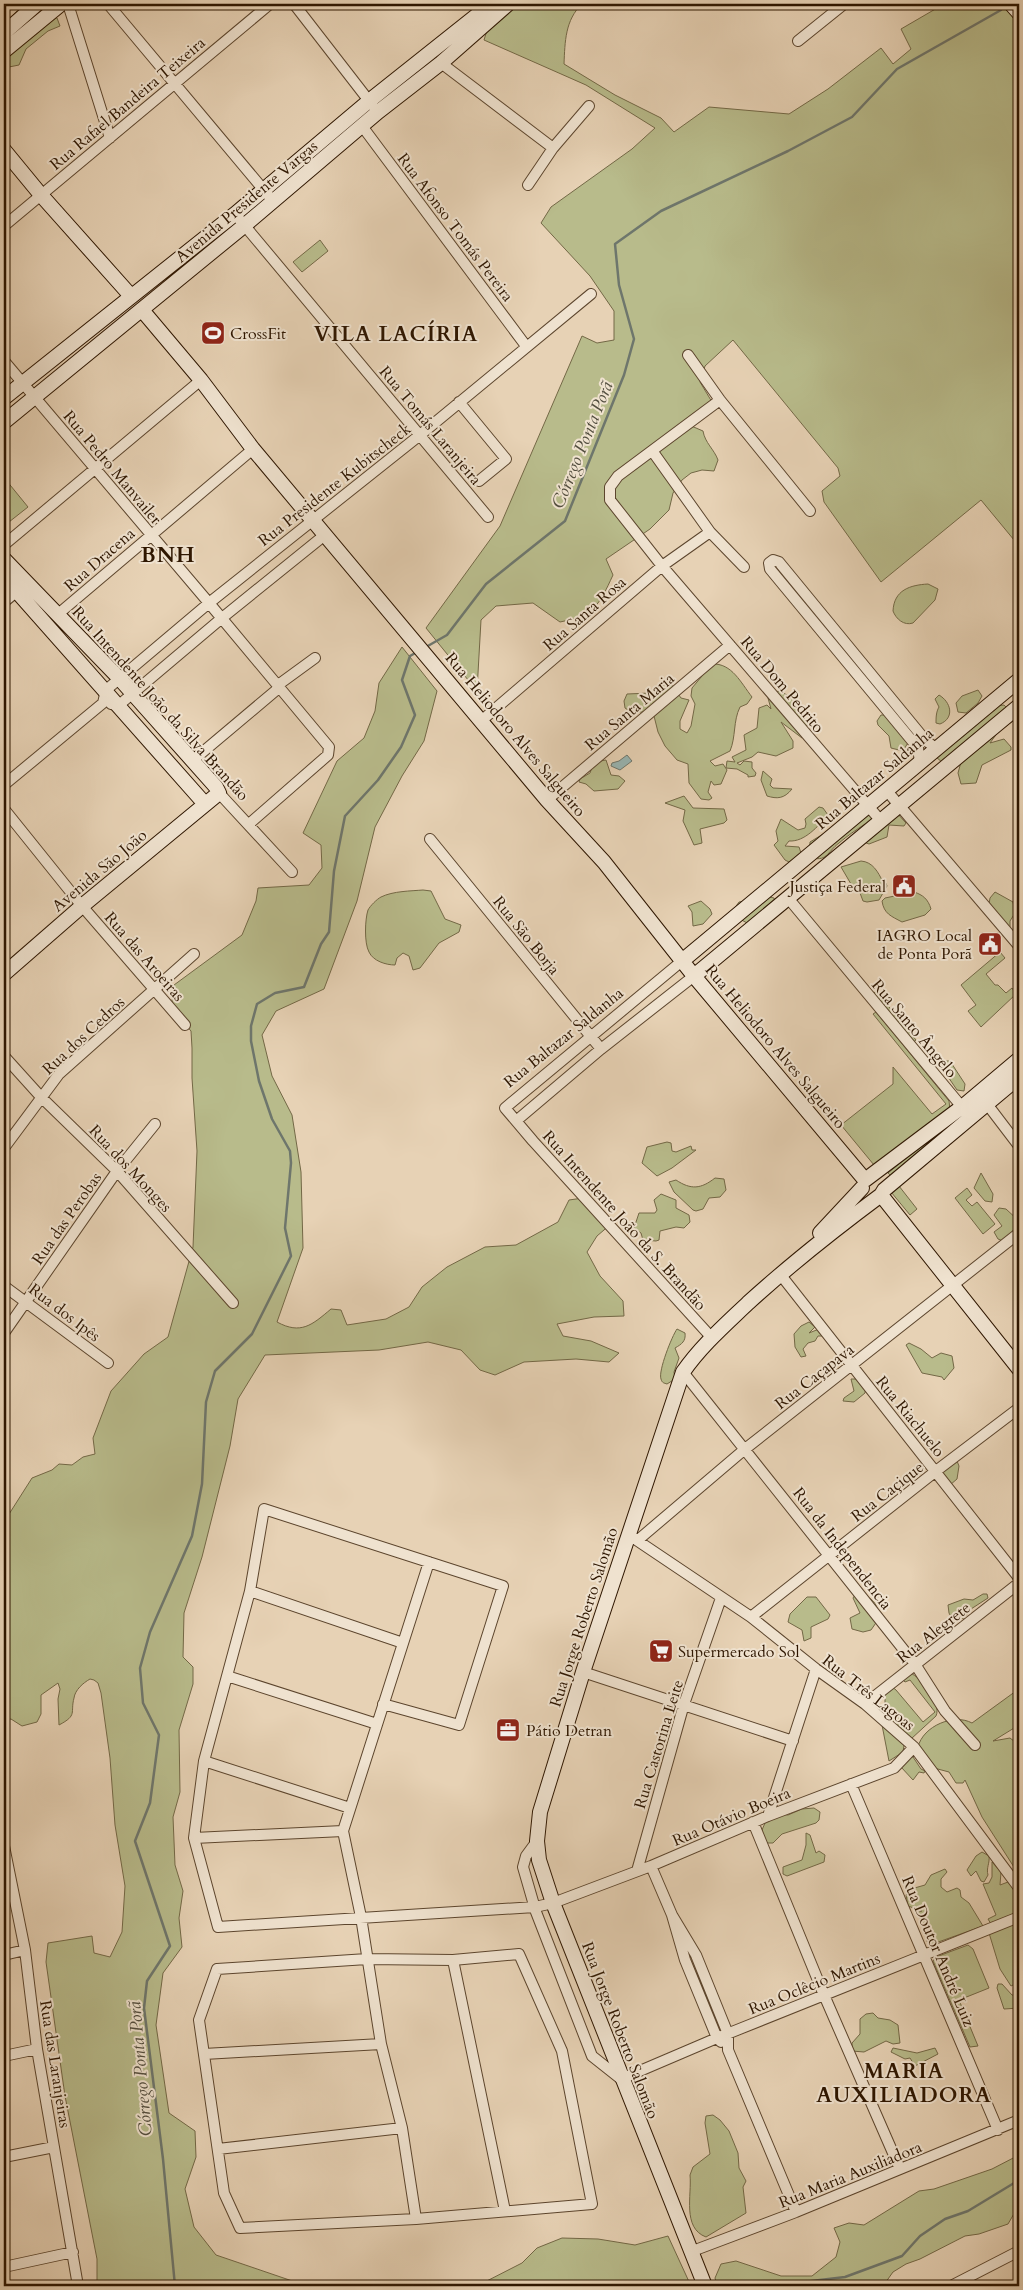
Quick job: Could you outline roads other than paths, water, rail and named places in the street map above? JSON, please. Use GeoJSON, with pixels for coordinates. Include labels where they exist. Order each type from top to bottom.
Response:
{"type":"FeatureCollection","features":[{"type":"Feature","properties":{"kind":"main road"},"geometry":{"type":"LineString","coordinates":[[4,33],[37,4]]}},
{"type":"Feature","properties":{"kind":"main road"},"geometry":{"type":"LineString","coordinates":[[4,51],[61,4]]}},
{"type":"Feature","properties":{"kind":"main road","name":"Avenida Presidente Vargas"},"geometry":{"type":"LineString","coordinates":[[4,422],[246,225],[362,126],[374,107],[485,9],[508,4]]}},
{"type":"Feature","properties":{"kind":"main road"},"geometry":{"type":"LineString","coordinates":[[1012,4],[1019,12]]}},
{"type":"Feature","properties":{"kind":"main road","name":"Avenida Presidente Vargas"},"geometry":{"type":"LineString","coordinates":[[4,398],[263,190],[374,107],[441,63],[485,9]]}},
{"type":"Feature","properties":{"kind":"main road"},"geometry":{"type":"LineString","coordinates":[[4,150],[41,195],[131,296]]}},
{"type":"Feature","properties":{"kind":"main road","name":"Rua Heliodoro Alves Salgueiro"},"geometry":{"type":"LineString","coordinates":[[131,296],[128,303],[131,310],[139,312],[142,310],[201,380],[253,449],[314,518],[416,644],[547,800],[604,862],[694,976],[866,1182]]}},
{"type":"Feature","properties":{"kind":"main road","name":"Rua Intendente João da Silva Brandão"},"geometry":{"type":"LineString","coordinates":[[4,559],[21,588],[104,697],[119,704],[205,804]]}},
{"type":"Feature","properties":{"kind":"main road","name":"Rua Intendente João da Silva Brandão"},"geometry":{"type":"LineString","coordinates":[[4,577],[57,615],[119,678],[216,787],[219,793]]}},
{"type":"Feature","properties":{"kind":"main road","name":"Rua Baltazar Saldanha"},"geometry":{"type":"LineString","coordinates":[[682,961],[1019,680]]}},
{"type":"Feature","properties":{"kind":"main road","name":"Rua Baltazar Saldanha"},"geometry":{"type":"LineString","coordinates":[[694,976],[1019,706]]}},
{"type":"Feature","properties":{"kind":"main road","name":"Avenida São João"},"geometry":{"type":"LineString","coordinates":[[4,974],[82,906],[219,793]]}},
{"type":"Feature","properties":{"kind":"main road","name":"Rua Jorge Roberto Salomão"},"geometry":{"type":"LineString","coordinates":[[804,1252],[866,1182],[962,1107],[1019,1059]]}},
{"type":"Feature","properties":{"kind":"main road","name":"Rua Jorge Roberto Salomão"},"geometry":{"type":"LineString","coordinates":[[705,2286],[621,2079],[553,1903],[539,1860],[537,1841],[540,1812],[583,1672],[634,1537],[676,1388],[683,1372],[694,1356],[712,1338],[804,1252],[880,1194],[1019,1077]]}},
{"type":"Feature","properties":{"kind":"main road"},"geometry":{"type":"LineString","coordinates":[[880,1194],[866,1196],[866,1182],[875,1177],[882,1181],[880,1194],[1019,1369]]}},
{"type":"Feature","properties":{"kind":"street"},"geometry":{"type":"LineString","coordinates":[[68,4],[110,138]]}},
{"type":"Feature","properties":{"kind":"street"},"geometry":{"type":"LineString","coordinates":[[108,4],[274,201]]}},
{"type":"Feature","properties":{"kind":"street","name":"Rua Rafael Bandeira Teixeira"},"geometry":{"type":"LineString","coordinates":[[4,226],[270,4]]}},
{"type":"Feature","properties":{"kind":"street"},"geometry":{"type":"LineString","coordinates":[[294,4],[374,107]]}},
{"type":"Feature","properties":{"kind":"street"},"geometry":{"type":"LineString","coordinates":[[798,41],[844,4]]}},
{"type":"Feature","properties":{"kind":"street"},"geometry":{"type":"LineString","coordinates":[[441,63],[553,148]]}},
{"type":"Feature","properties":{"kind":"street"},"geometry":{"type":"LineString","coordinates":[[528,185],[553,148],[589,106]]}},
{"type":"Feature","properties":{"kind":"street","name":"Rua Afonso Tomás Pereira"},"geometry":{"type":"LineString","coordinates":[[362,126],[526,346]]}},
{"type":"Feature","properties":{"kind":"street","name":"Rua Tomás Laranjeira"},"geometry":{"type":"LineString","coordinates":[[235,214],[488,517]]}},
{"type":"Feature","properties":{"kind":"street","name":"Rua Presidente Kubitscheck"},"geometry":{"type":"LineString","coordinates":[[4,785],[104,697],[119,678],[209,603],[420,435],[526,346],[592,294]]}},
{"type":"Feature","properties":{"kind":"street"},"geometry":{"type":"LineString","coordinates":[[688,356],[720,400],[810,511]]}},
{"type":"Feature","properties":{"kind":"street","name":"Rua Pedro Manvailer"},"geometry":{"type":"LineString","coordinates":[[4,361],[327,744],[328,754],[249,824]]}},
{"type":"Feature","properties":{"kind":"street"},"geometry":{"type":"LineString","coordinates":[[4,545],[201,380]]}},
{"type":"Feature","properties":{"kind":"street","name":"Rua Dom Pedrito"},"geometry":{"type":"LineString","coordinates":[[720,400],[653,452],[618,476],[610,487],[610,500],[662,566],[881,821]]}},
{"type":"Feature","properties":{"kind":"street"},"geometry":{"type":"LineString","coordinates":[[459,402],[506,459],[479,481]]}},
{"type":"Feature","properties":{"kind":"street","name":"Rua Dracena"},"geometry":{"type":"LineString","coordinates":[[57,615],[150,534],[253,449]]}},
{"type":"Feature","properties":{"kind":"street"},"geometry":{"type":"LineString","coordinates":[[653,452],[710,532],[744,567]]}},
{"type":"Feature","properties":{"kind":"street","name":"Rua Santa Rosa"},"geometry":{"type":"LineString","coordinates":[[481,721],[662,566],[710,532]]}},
{"type":"Feature","properties":{"kind":"street"},"geometry":{"type":"LineString","coordinates":[[119,704],[326,534]]}},
{"type":"Feature","properties":{"kind":"street"},"geometry":{"type":"LineString","coordinates":[[920,762],[918,748],[843,648],[779,562],[773,560],[769,563],[770,569],[843,648],[926,741],[936,748]]}},
{"type":"Feature","properties":{"kind":"street"},"geometry":{"type":"LineString","coordinates":[[4,602],[21,588]]}},
{"type":"Feature","properties":{"kind":"street","name":"Rua Santa Maria"},"geometry":{"type":"LineString","coordinates":[[547,800],[730,645]]}},
{"type":"Feature","properties":{"kind":"street"},"geometry":{"type":"LineString","coordinates":[[192,762],[279,686],[315,658]]}},
{"type":"Feature","properties":{"kind":"street"},"geometry":{"type":"LineString","coordinates":[[886,791],[900,805],[1019,946]]}},
{"type":"Feature","properties":{"kind":"street","name":"Rua Intendente João da Silva Brandão"},"geometry":{"type":"LineString","coordinates":[[219,793],[292,872]]}},
{"type":"Feature","properties":{"kind":"street","name":"Rua das Aroeiras"},"geometry":{"type":"LineString","coordinates":[[4,809],[82,906],[185,1025]]}},
{"type":"Feature","properties":{"kind":"street","name":"Rua São Borja"},"geometry":{"type":"LineString","coordinates":[[430,838],[601,1049]]}},
{"type":"Feature","properties":{"kind":"street","name":"Rua Santo Ângelo"},"geometry":{"type":"LineString","coordinates":[[788,898],[962,1107]]}},
{"type":"Feature","properties":{"kind":"street","name":"Rua dos Cedros"},"geometry":{"type":"LineString","coordinates":[[4,1148],[59,1074],[194,954]]}},
{"type":"Feature","properties":{"kind":"street","name":"Rua Baltazar Saldanha"},"geometry":{"type":"LineString","coordinates":[[682,961],[505,1108],[516,1121],[601,1049],[694,976]]}},
{"type":"Feature","properties":{"kind":"street","name":"Rua dos Monges"},"geometry":{"type":"LineString","coordinates":[[4,1056],[41,1097],[117,1171],[233,1303]]}},
{"type":"Feature","properties":{"kind":"street"},"geometry":{"type":"LineString","coordinates":[[987,1104],[1019,1146]]}},
{"type":"Feature","properties":{"kind":"street","name":"Rua Intendente João da S. Brandão"},"geometry":{"type":"LineString","coordinates":[[516,1121],[712,1338]]}},
{"type":"Feature","properties":{"kind":"street","name":"Rua das Perobas"},"geometry":{"type":"LineString","coordinates":[[4,1333],[117,1171],[155,1124]]}},
{"type":"Feature","properties":{"kind":"street","name":"Rua Caçapava"},"geometry":{"type":"LineString","coordinates":[[634,1537],[1019,1234]]}},
{"type":"Feature","properties":{"kind":"street","name":"Rua Riachuelo"},"geometry":{"type":"LineString","coordinates":[[780,1274],[1019,1578]]}},
{"type":"Feature","properties":{"kind":"street","name":"Rua dos Ipês"},"geometry":{"type":"LineString","coordinates":[[4,1286],[108,1364]]}},
{"type":"Feature","properties":{"kind":"street","name":"Rua da Independencia"},"geometry":{"type":"LineString","coordinates":[[683,1372],[830,1555],[915,1664],[945,1711],[975,1745]]}},
{"type":"Feature","properties":{"kind":"street","name":"Rua Caçique"},"geometry":{"type":"LineString","coordinates":[[750,1617],[1019,1408]]}},
{"type":"Feature","properties":{"kind":"street"},"geometry":{"type":"LineString","coordinates":[[342,1831],[194,1838],[204,1761],[250,1591],[264,1509],[503,1586],[459,1725],[383,1704]]}},
{"type":"Feature","properties":{"kind":"street","name":"Rua Três Lagoas"},"geometry":{"type":"LineString","coordinates":[[634,1537],[750,1617],[816,1669],[865,1704],[914,1747],[1019,1888]]}},
{"type":"Feature","properties":{"kind":"street"},"geometry":{"type":"LineString","coordinates":[[416,2219],[402,2128],[381,2044],[361,1917],[342,1831],[429,1562]]}},
{"type":"Feature","properties":{"kind":"street","name":"Rua Alegrete"},"geometry":{"type":"LineString","coordinates":[[865,1704],[1019,1583]]}},
{"type":"Feature","properties":{"kind":"street"},"geometry":{"type":"LineString","coordinates":[[250,1591],[403,1643]]}},
{"type":"Feature","properties":{"kind":"street","name":"Rua Castorina Leite"},"geometry":{"type":"LineString","coordinates":[[637,1871],[684,1704],[721,1598]]}},
{"type":"Feature","properties":{"kind":"street"},"geometry":{"type":"LineString","coordinates":[[768,1816],[816,1669]]}},
{"type":"Feature","properties":{"kind":"street"},"geometry":{"type":"LineString","coordinates":[[583,1672],[793,1741]]}},
{"type":"Feature","properties":{"kind":"street"},"geometry":{"type":"LineString","coordinates":[[227,1676],[377,1724]]}},
{"type":"Feature","properties":{"kind":"street","name":"Rua Otávio Boeira"},"geometry":{"type":"LineString","coordinates":[[194,1838],[218,1927],[535,1906],[553,1903],[651,1866],[753,1822],[894,1768],[914,1747]]}},
{"type":"Feature","properties":{"kind":"street"},"geometry":{"type":"LineString","coordinates":[[204,1761],[350,1808]]}},
{"type":"Feature","properties":{"kind":"street","name":"Rua Doutor André Luiz"},"geometry":{"type":"LineString","coordinates":[[851,1784],[998,2130]]}},
{"type":"Feature","properties":{"kind":"street"},"geometry":{"type":"LineString","coordinates":[[753,1822],[824,1995],[900,2169]]}},
{"type":"Feature","properties":{"kind":"street"},"geometry":{"type":"LineString","coordinates":[[537,1841],[526,1856],[523,1867],[535,1906],[592,2056],[621,2079]]}},
{"type":"Feature","properties":{"kind":"street","name":"Rua das Laranjeiras"},"geometry":{"type":"LineString","coordinates":[[4,1847],[25,1950],[37,2049],[78,2286]]}},
{"type":"Feature","properties":{"kind":"street"},"geometry":{"type":"LineString","coordinates":[[651,1866],[672,1915],[685,1960],[717,2038],[728,2050],[796,2212]]}},
{"type":"Feature","properties":{"kind":"street"},"geometry":{"type":"LineString","coordinates":[[672,1915],[696,1955],[728,2034],[728,2050]]}},
{"type":"Feature","properties":{"kind":"street","name":"Rua Oclêcio Martins"},"geometry":{"type":"LineString","coordinates":[[621,2079],[717,2038],[1019,1917]]}},
{"type":"Feature","properties":{"kind":"street"},"geometry":{"type":"LineString","coordinates":[[4,1955],[25,1950]]}},
{"type":"Feature","properties":{"kind":"street"},"geometry":{"type":"LineString","coordinates":[[519,1954],[562,2051],[592,2204],[416,2219],[240,2228],[224,2193],[200,2020],[217,1970],[367,1959],[453,1960],[519,1954]]}},
{"type":"Feature","properties":{"kind":"street"},"geometry":{"type":"LineString","coordinates":[[453,1960],[505,2211]]}},
{"type":"Feature","properties":{"kind":"street"},"geometry":{"type":"LineString","coordinates":[[204,2054],[381,2044]]}},
{"type":"Feature","properties":{"kind":"street"},"geometry":{"type":"LineString","coordinates":[[4,2056],[37,2049]]}},
{"type":"Feature","properties":{"kind":"street","name":"Rua Maria Auxiliadora"},"geometry":{"type":"LineString","coordinates":[[690,2252],[796,2212],[1019,2120]]}},
{"type":"Feature","properties":{"kind":"street"},"geometry":{"type":"LineString","coordinates":[[218,2149],[402,2128]]}},
{"type":"Feature","properties":{"kind":"street"},"geometry":{"type":"LineString","coordinates":[[4,2157],[54,2147]]}},
{"type":"Feature","properties":{"kind":"street"},"geometry":{"type":"LineString","coordinates":[[951,2286],[1019,2251]]}},
{"type":"Feature","properties":{"kind":"street"},"geometry":{"type":"LineString","coordinates":[[4,2267],[73,2252]]}},
{"type":"Feature","properties":{"kind":"water"},"geometry":{"type":"Polygon","coordinates":[[[627,755],[632,761],[620,770],[611,766],[612,763],[619,761],[627,755]]]}},
{"type":"Feature","properties":{"kind":"waterway","name":"Córrego Ponta Porã"},"geometry":{"type":"LineString","coordinates":[[426,647],[447,635],[486,584],[565,521],[624,375],[634,339],[619,285],[615,244],[661,211],[788,151],[852,117],[897,69],[1001,10]]}},
{"type":"Feature","properties":{"kind":"waterway","name":"Córrego Ponta Porã"},"geometry":{"type":"LineString","coordinates":[[175,2286],[163,2159],[144,2008],[147,1981],[170,1946],[135,1841],[150,1803],[159,1735],[143,1703],[140,1668],[150,1632],[192,1536],[202,1484],[206,1402],[215,1371],[252,1334],[291,1256],[285,1228],[291,1163],[290,1151],[272,1119],[259,1081],[251,1041],[251,1026],[257,1004],[275,993],[304,987],[321,944],[329,932],[334,871],[345,816],[378,780],[401,747],[415,715],[402,680],[410,656],[417,652]]}},
{"type":"Feature","properties":{"kind":"waterway"},"geometry":{"type":"LineString","coordinates":[[770,2286],[845,2277],[902,2256],[920,2236],[945,2219],[968,2211],[1019,2180]]}},
{"type":"Feature","properties":{"kind":"place","name":"CrossFit"},"geometry":{"type":"Point","coordinates":[213,333]}},
{"type":"Feature","properties":{"kind":"place","name":"Justiça Federal"},"geometry":{"type":"Point","coordinates":[904,886]}},
{"type":"Feature","properties":{"kind":"place","name":"IAGRO Local de Ponta Porã"},"geometry":{"type":"Point","coordinates":[990,944]}},
{"type":"Feature","properties":{"kind":"place","name":"Supermercado Sol"},"geometry":{"type":"Point","coordinates":[661,1651]}},
{"type":"Feature","properties":{"kind":"place","name":"Pátio Detran"},"geometry":{"type":"Point","coordinates":[508,1730]}},
{"type":"Feature","properties":{"kind":"district","name":"VILA LACÍRIA"},"geometry":{"type":"Point","coordinates":[396,334]}},
{"type":"Feature","properties":{"kind":"district","name":"BNH"},"geometry":{"type":"Point","coordinates":[168,555]}},
{"type":"Feature","properties":{"kind":"district","name":"MARIA AUXILIADORA"},"geometry":{"type":"Point","coordinates":[904,2083]}}]}
